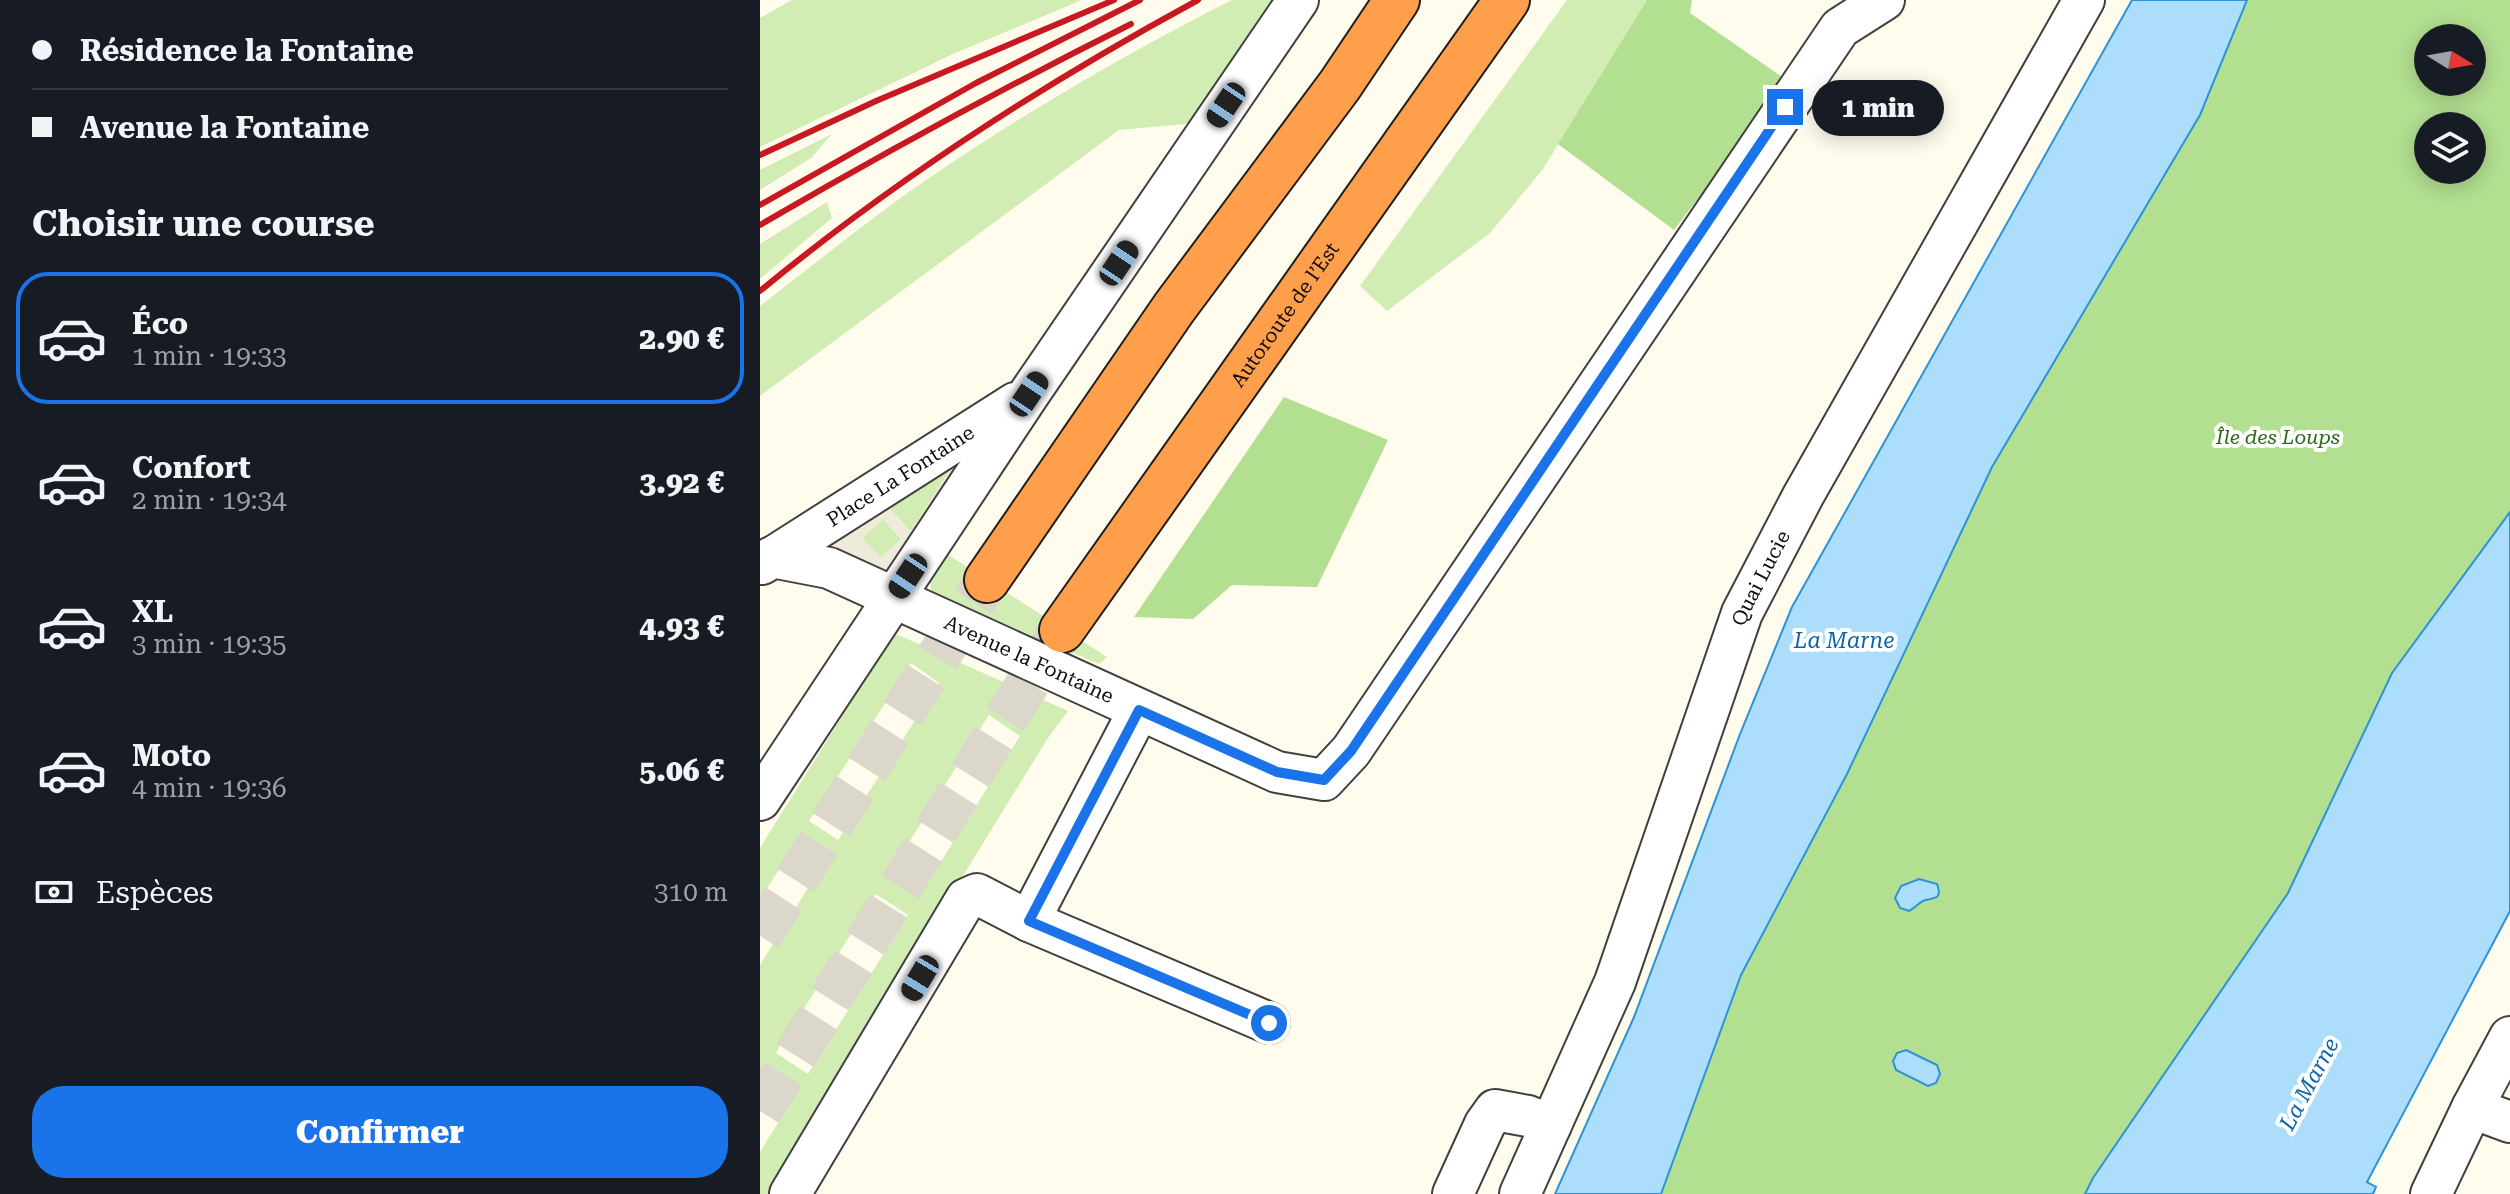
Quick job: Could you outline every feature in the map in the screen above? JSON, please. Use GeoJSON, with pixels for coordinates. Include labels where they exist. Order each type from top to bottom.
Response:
{"type":"FeatureCollection","features":[{"type":"Feature","properties":{"kind":"highway"},"geometry":{"type":"LineString","coordinates":[[987,580],[1174,308],[1340,85],[1397,0]]}},
{"type":"Feature","properties":{"kind":"highway","name":"Autoroute de l’Est"},"geometry":{"type":"LineString","coordinates":[[1062,630],[1507,0]]}},
{"type":"Feature","properties":{"kind":"street"},"geometry":{"type":"LineString","coordinates":[[760,800],[1029,394],[1298,0]]}},
{"type":"Feature","properties":{"kind":"street","name":"Avenue la Fontaine"},"geometry":{"type":"LineString","coordinates":[[766,561],[829,568],[1277,772],[1324,780],[1351,751],[1840,28],[1884,0]]}},
{"type":"Feature","properties":{"kind":"street","name":"Quai Lucie"},"geometry":{"type":"LineString","coordinates":[[1520,1194],[1615,982],[1742,613],[1803,496],[2084,0]]}},
{"type":"Feature","properties":{"kind":"street","name":"Place La Fontaine"},"geometry":{"type":"LineString","coordinates":[[766,561],[1029,394]]}},
{"type":"Feature","properties":{"kind":"street"},"geometry":{"type":"LineString","coordinates":[[1029,921],[1139,710]]}},
{"type":"Feature","properties":{"kind":"street"},"geometry":{"type":"LineString","coordinates":[[790,1194],[966,899],[977,894],[1029,921],[1269,1023]]}},
{"type":"Feature","properties":{"kind":"street"},"geometry":{"type":"LineString","coordinates":[[2431,1194],[2510,1037]]}},
{"type":"Feature","properties":{"kind":"street"},"geometry":{"type":"LineString","coordinates":[[2472,1108],[2510,1122]]}},
{"type":"Feature","properties":{"kind":"street"},"geometry":{"type":"LineString","coordinates":[[1453,1194],[1485,1124],[1495,1110],[1528,1116],[1551,1125]]}},
{"type":"Feature","properties":{"kind":"green space"},"geometry":{"type":"Polygon","coordinates":[[[792,0],[1082,0],[953,54],[760,147],[760,18],[792,0]]]}},
{"type":"Feature","properties":{"kind":"green space"},"geometry":{"type":"Polygon","coordinates":[[[1232,0],[1280,0],[1196,123],[1119,130],[760,396],[760,306],[887,208],[984,141],[1106,67],[1232,0]]]}},
{"type":"Feature","properties":{"kind":"green space"},"geometry":{"type":"Polygon","coordinates":[[[1567,0],[1647,0],[1543,169],[1490,233],[1387,311],[1360,286],[1567,0]]]}},
{"type":"Feature","properties":{"kind":"green space"},"geometry":{"type":"Polygon","coordinates":[[[1647,0],[1692,0],[1690,13],[1788,81],[1674,230],[1558,144],[1647,0]]]}},
{"type":"Feature","properties":{"kind":"green space","name":"Île des Loups"},"geometry":{"type":"Polygon","coordinates":[[[2247,0],[2510,0],[2510,512],[2392,673],[2288,893],[2085,1194],[1661,1194],[1741,975],[1847,774],[1992,467],[2200,115],[2247,0]]]}},
{"type":"Feature","properties":{"kind":"green space"},"geometry":{"type":"Polygon","coordinates":[[[832,134],[811,158],[760,190],[760,170],[832,134]]]}},
{"type":"Feature","properties":{"kind":"green space"},"geometry":{"type":"Polygon","coordinates":[[[827,202],[832,218],[760,279],[760,244],[827,202]]]}},
{"type":"Feature","properties":{"kind":"green space"},"geometry":{"type":"Polygon","coordinates":[[[1284,397],[1388,440],[1317,587],[1232,585],[1193,619],[1134,617],[1284,397]]]}},
{"type":"Feature","properties":{"kind":"green space"},"geometry":{"type":"Polygon","coordinates":[[[949,463],[952,467],[911,532],[888,507],[949,463]]]}},
{"type":"Feature","properties":{"kind":"green space"},"geometry":{"type":"Polygon","coordinates":[[[883,519],[901,539],[881,558],[862,538],[883,519]]]}},
{"type":"Feature","properties":{"kind":"green space"},"geometry":{"type":"Polygon","coordinates":[[[947,554],[1107,657],[1099,664],[932,593],[930,581],[947,554]]]}},
{"type":"Feature","properties":{"kind":"green space"},"geometry":{"type":"Polygon","coordinates":[[[894,633],[1068,711],[1048,738],[811,1122],[772,1194],[760,1194],[760,1152],[797,1092],[764,1073],[760,1078],[760,965],[823,864],[794,845],[760,900],[760,848],[894,633]],[[911,663],[809,821],[838,840],[939,683],[911,663]],[[989,715],[889,874],[921,893],[1020,736],[989,715]],[[876,894],[776,1053],[808,1074],[908,915],[876,894]]]}},
{"type":"Feature","properties":{"kind":"shaded area"},"geometry":{"type":"Polygon","coordinates":[[[964,451],[964,468],[896,575],[880,579],[820,551],[821,541],[830,533],[947,455],[964,451]],[[949,463],[888,507],[910,532],[952,467],[949,463]],[[883,519],[862,538],[881,558],[901,539],[883,519]]]}},
{"type":"Feature","properties":{"kind":"water","name":"La Marne"},"geometry":{"type":"Polygon","coordinates":[[[2132,0],[2247,0],[2200,115],[1992,467],[1847,774],[1741,975],[1661,1194],[1555,1194],[1634,1017],[1740,734],[1792,607],[2132,0]]]}},
{"type":"Feature","properties":{"kind":"water","name":"La Marne"},"geometry":{"type":"Polygon","coordinates":[[[2510,512],[2510,911],[2367,1182],[2376,1187],[2373,1194],[2085,1194],[2288,893],[2392,673],[2510,512]]]}},
{"type":"Feature","properties":{"kind":"water"},"geometry":{"type":"Polygon","coordinates":[[[1919,879],[1937,884],[1938,896],[1909,911],[1900,908],[1895,898],[1901,886],[1919,879]]]}},
{"type":"Feature","properties":{"kind":"water"},"geometry":{"type":"Polygon","coordinates":[[[1906,1050],[1937,1065],[1940,1074],[1936,1083],[1928,1086],[1896,1070],[1893,1061],[1897,1053],[1906,1050]]]}},
{"type":"Feature","properties":{"kind":"tunnel"},"geometry":{"type":"LineString","coordinates":[[760,936],[987,580]]}},
{"type":"Feature","properties":{"kind":"tunnel"},"geometry":{"type":"LineString","coordinates":[[760,1111],[1060,632]]}},
{"type":"Feature","properties":{"kind":"railway"},"geometry":{"type":"LineString","coordinates":[[760,155],[876,101],[1114,0]]}},
{"type":"Feature","properties":{"kind":"railway"},"geometry":{"type":"LineString","coordinates":[[760,205],[976,83],[1140,0]]}},
{"type":"Feature","properties":{"kind":"railway"},"geometry":{"type":"LineString","coordinates":[[760,291],[864,210],[972,135],[1083,65],[1198,0]]}},
{"type":"Feature","properties":{"kind":"railway"},"geometry":{"type":"LineString","coordinates":[[760,225],[944,122],[1131,24]]}},
{"type":"Feature","properties":{"kind":"route"},"geometry":{"type":"LineString","coordinates":[[1269,1023],[1029,921],[1139,710],[1277,772],[1324,780],[1351,751],[1785,107]]}}]}
